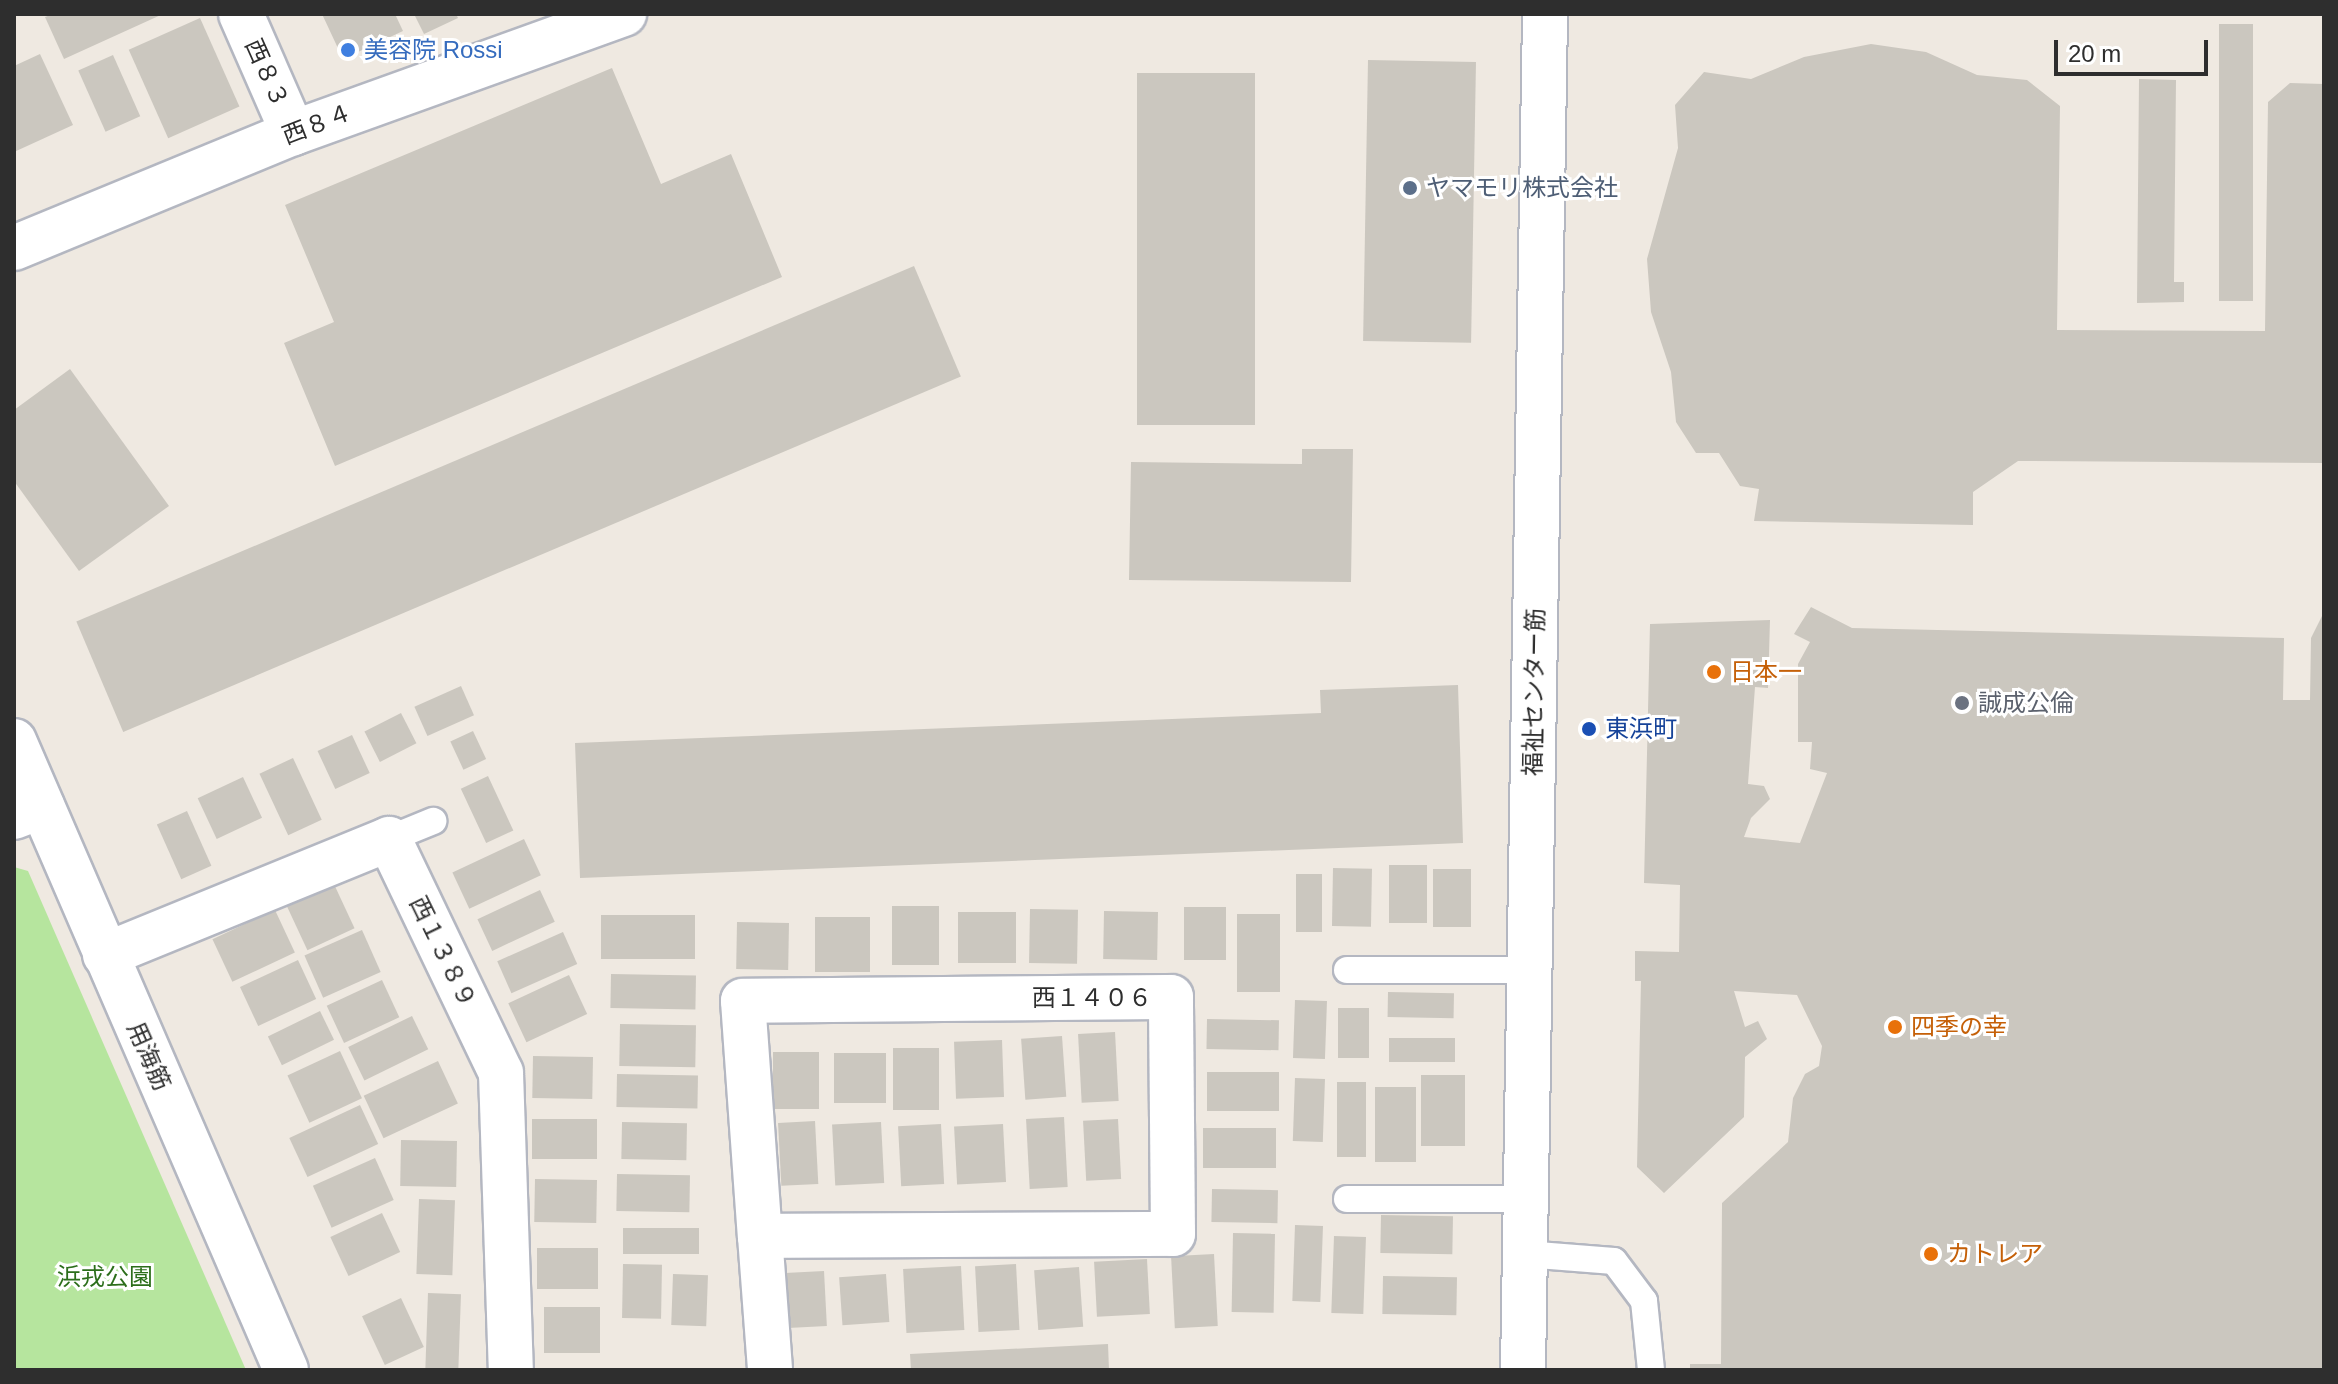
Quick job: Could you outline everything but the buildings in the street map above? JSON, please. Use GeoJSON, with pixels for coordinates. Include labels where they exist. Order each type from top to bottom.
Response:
{"type":"FeatureCollection","features":[{"type":"Feature","properties":{"kind":"street","name":"西８３"},"geometry":{"type":"LineString","coordinates":[[241,14],[293,133]]}},
{"type":"Feature","properties":{"kind":"street","name":"西８４"},"geometry":{"type":"LineString","coordinates":[[14,248],[293,133],[539,26],[624,14]]}},
{"type":"Feature","properties":{"kind":"street","name":"福祉センター筋"},"geometry":{"type":"LineString","coordinates":[[1523,1370],[1545,14]]}},
{"type":"Feature","properties":{"kind":"street","name":"用海筋"},"geometry":{"type":"LineString","coordinates":[[14,741],[28,812],[105,955],[286,1370]]}},
{"type":"Feature","properties":{"kind":"street"},"geometry":{"type":"LineString","coordinates":[[105,955],[389,839]]}},
{"type":"Feature","properties":{"kind":"street","name":"西１３８９"},"geometry":{"type":"LineString","coordinates":[[389,839],[501,1073],[511,1370]]}},
{"type":"Feature","properties":{"kind":"street","name":"西１４０６"},"geometry":{"type":"LineString","coordinates":[[760,1236],[1173,1234],[1171,997],[743,1001],[760,1236],[770,1370]]}},
{"type":"Feature","properties":{"kind":"lane"},"geometry":{"type":"LineString","coordinates":[[389,839],[433,821]]}},
{"type":"Feature","properties":{"kind":"lane"},"geometry":{"type":"LineString","coordinates":[[1347,970],[1529,970]]}},
{"type":"Feature","properties":{"kind":"lane"},"geometry":{"type":"LineString","coordinates":[[1347,1199],[1526,1199]]}},
{"type":"Feature","properties":{"kind":"lane"},"geometry":{"type":"LineString","coordinates":[[1525,1254],[1614,1261],[1644,1301],[1651,1370]]}},
{"type":"Feature","properties":{"kind":"green space","name":"浜戎公園"},"geometry":{"type":"Polygon","coordinates":[[[14,867],[28,871],[246,1370],[14,1370],[14,867]]]}},
{"type":"Feature","properties":{"kind":"place","name":"美容院 Rossi"},"geometry":{"type":"Point","coordinates":[348,50]}},
{"type":"Feature","properties":{"kind":"place","name":"ヤマモリ株式会社"},"geometry":{"type":"Point","coordinates":[1410,188]}},
{"type":"Feature","properties":{"kind":"place","name":"日本一"},"geometry":{"type":"Point","coordinates":[1714,672]}},
{"type":"Feature","properties":{"kind":"place","name":"誠成公倫"},"geometry":{"type":"Point","coordinates":[1962,703]}},
{"type":"Feature","properties":{"kind":"place","name":"東浜町"},"geometry":{"type":"Point","coordinates":[1589,729]}},
{"type":"Feature","properties":{"kind":"place","name":"四季の幸"},"geometry":{"type":"Point","coordinates":[1895,1027]}},
{"type":"Feature","properties":{"kind":"place","name":"カトレア"},"geometry":{"type":"Point","coordinates":[1931,1254]}}]}
